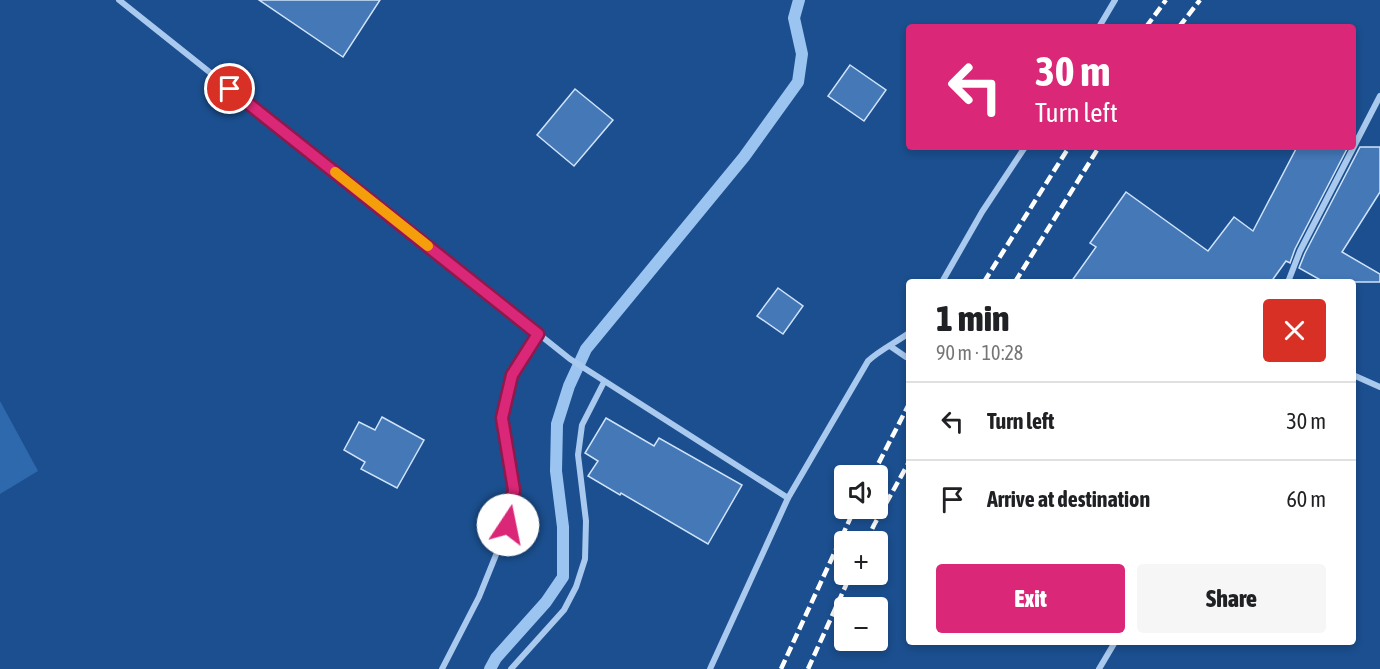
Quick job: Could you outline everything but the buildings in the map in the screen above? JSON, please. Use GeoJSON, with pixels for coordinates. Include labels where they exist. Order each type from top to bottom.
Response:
{"type":"FeatureCollection","features":[{"type":"Feature","properties":{"kind":"street"},"geometry":{"type":"LineString","coordinates":[[119,0],[570,359],[788,498]]}},
{"type":"Feature","properties":{"kind":"street"},"geometry":{"type":"LineString","coordinates":[[1101,24],[1115,0]]}},
{"type":"Feature","properties":{"kind":"street"},"geometry":{"type":"LineString","coordinates":[[1356,142],[1380,96]]}},
{"type":"Feature","properties":{"kind":"street"},"geometry":{"type":"LineString","coordinates":[[944,279],[982,212],[1023,150]]}},
{"type":"Feature","properties":{"kind":"street"},"geometry":{"type":"LineString","coordinates":[[1289,279],[1300,251],[1352,150]]}},
{"type":"Feature","properties":{"kind":"street"},"geometry":{"type":"LineString","coordinates":[[442,669],[479,597],[508,525],[514,490],[502,418],[512,375],[538,334]]}},
{"type":"Feature","properties":{"kind":"street"},"geometry":{"type":"LineString","coordinates":[[710,669],[788,498],[868,361],[876,353],[906,335]]}},
{"type":"Feature","properties":{"kind":"street"},"geometry":{"type":"LineString","coordinates":[[890,346],[906,357]]}},
{"type":"Feature","properties":{"kind":"street"},"geometry":{"type":"LineString","coordinates":[[1356,376],[1380,387]]}},
{"type":"Feature","properties":{"kind":"street"},"geometry":{"type":"LineString","coordinates":[[512,669],[564,610],[576,587],[585,559],[586,521],[578,454],[582,425],[604,382]]}},
{"type":"Feature","properties":{"kind":"street"},"geometry":{"type":"LineString","coordinates":[[1099,669],[1113,645]]}},
{"type":"Feature","properties":{"kind":"shaded area"},"geometry":{"type":"Polygon","coordinates":[[[0,401],[38,471],[0,494],[0,401]]]}},
{"type":"Feature","properties":{"kind":"waterway"},"geometry":{"type":"LineString","coordinates":[[490,669],[496,658],[546,602],[563,577],[563,527],[556,471],[557,424],[569,386],[586,349],[744,157],[798,82],[802,54],[794,18],[799,0]]}},
{"type":"Feature","properties":{"kind":"railway"},"geometry":{"type":"LineString","coordinates":[[1148,24],[1166,0]]}},
{"type":"Feature","properties":{"kind":"railway"},"geometry":{"type":"LineString","coordinates":[[1181,24],[1200,0]]}},
{"type":"Feature","properties":{"kind":"railway"},"geometry":{"type":"LineString","coordinates":[[986,279],[1067,150]]}},
{"type":"Feature","properties":{"kind":"railway"},"geometry":{"type":"LineString","coordinates":[[1017,279],[1097,150]]}},
{"type":"Feature","properties":{"kind":"railway"},"geometry":{"type":"LineString","coordinates":[[878,465],[906,410]]}},
{"type":"Feature","properties":{"kind":"railway"},"geometry":{"type":"LineString","coordinates":[[871,531],[906,467]]}},
{"type":"Feature","properties":{"kind":"railway"},"geometry":{"type":"LineString","coordinates":[[781,669],[850,519]]}},
{"type":"Feature","properties":{"kind":"railway"},"geometry":{"type":"LineString","coordinates":[[808,669],[846,585]]}},
{"type":"Feature","properties":{"kind":"slow traffic"},"geometry":{"type":"LineString","coordinates":[[335,172],[428,246]]}},
{"type":"Feature","properties":{"kind":"route"},"geometry":{"type":"LineString","coordinates":[[230,89],[538,334],[512,375],[502,418],[514,490],[508,525]]}}]}
